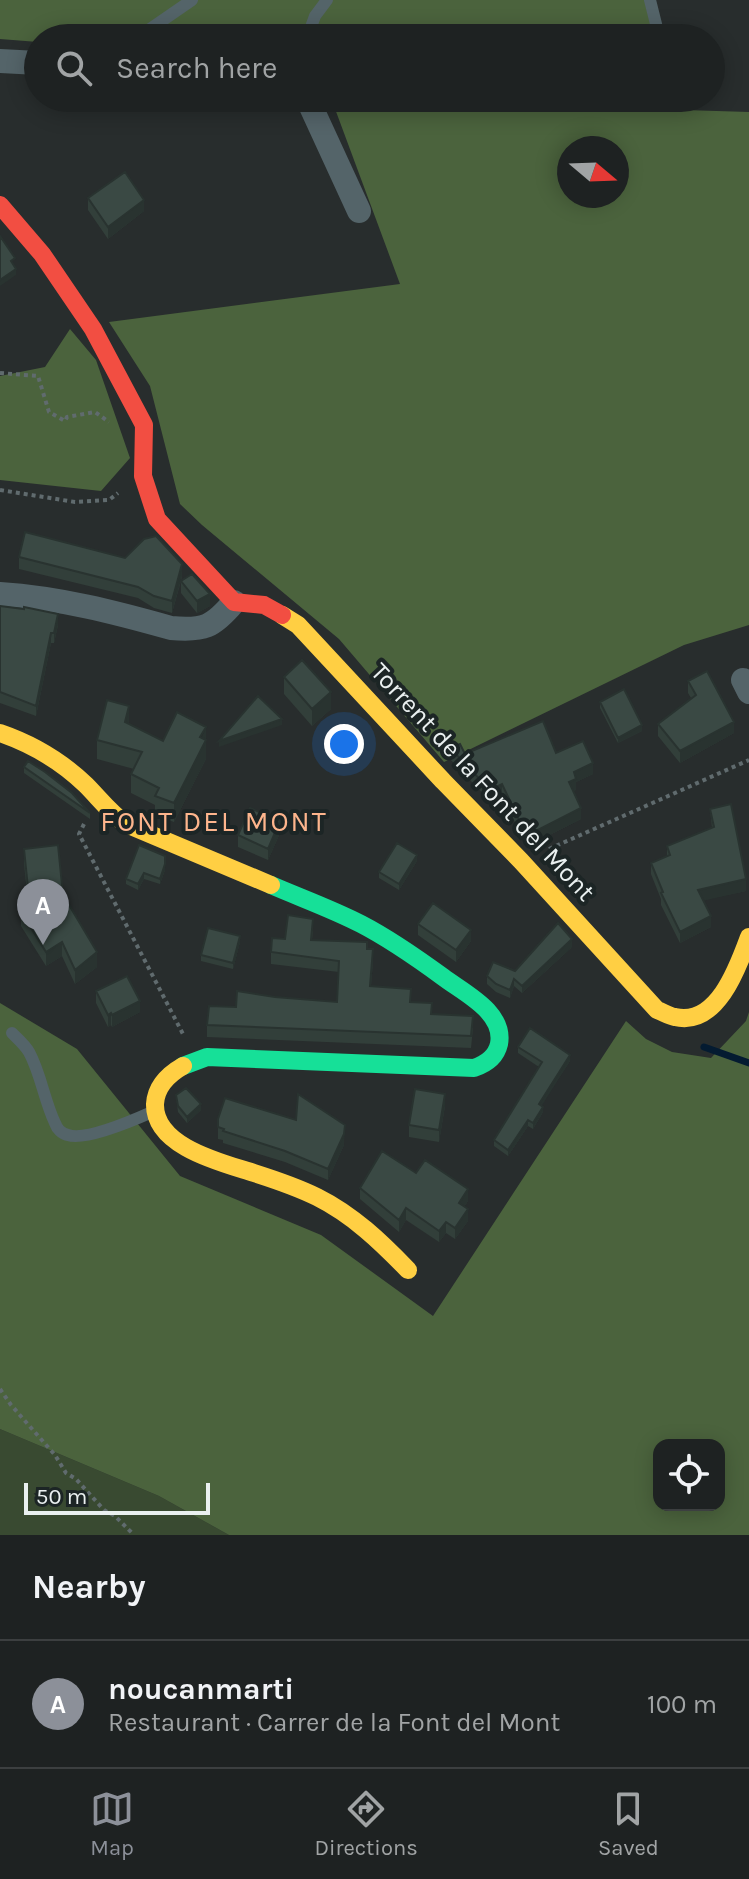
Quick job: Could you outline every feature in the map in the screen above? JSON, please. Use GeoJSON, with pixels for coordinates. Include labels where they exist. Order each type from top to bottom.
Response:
{"type":"FeatureCollection","features":[{"type":"Feature","properties":{"kind":"street"},"geometry":{"type":"LineString","coordinates":[[0,61],[24,62]]}},
{"type":"Feature","properties":{"kind":"street"},"geometry":{"type":"LineString","coordinates":[[313,112],[359,211]]}},
{"type":"Feature","properties":{"kind":"street"},"geometry":{"type":"LineString","coordinates":[[0,205],[42,254],[93,329],[144,425],[143,476],[157,519],[234,602],[211,625],[181,629],[103,608],[0,594]]}},
{"type":"Feature","properties":{"kind":"street","name":"Torrent de la Font del Mont"},"geometry":{"type":"LineString","coordinates":[[234,602],[264,605],[298,625],[657,1010],[667,1016],[688,1017],[715,1004],[735,975],[749,937]]}},
{"type":"Feature","properties":{"kind":"street"},"geometry":{"type":"LineString","coordinates":[[0,733],[33,747],[59,763],[84,782],[126,824],[377,932],[402,946],[481,1004],[492,1016],[500,1040],[494,1056],[482,1066],[474,1068],[218,1057],[196,1060],[177,1069],[157,1094],[155,1110],[158,1118],[168,1133],[190,1150],[309,1193],[342,1211],[377,1238],[408,1270]]}},
{"type":"Feature","properties":{"kind":"lane"},"geometry":{"type":"LineString","coordinates":[[157,24],[192,0]]}},
{"type":"Feature","properties":{"kind":"lane"},"geometry":{"type":"LineString","coordinates":[[312,24],[321,5],[327,0]]}},
{"type":"Feature","properties":{"kind":"lane"},"geometry":{"type":"LineString","coordinates":[[650,0],[656,24]]}},
{"type":"Feature","properties":{"kind":"lane"},"geometry":{"type":"LineString","coordinates":[[12,1033],[28,1051],[55,1125],[67,1135],[83,1135],[119,1126],[155,1110]]}},
{"type":"Feature","properties":{"kind":"path"},"geometry":{"type":"LineString","coordinates":[[0,373],[38,376],[49,412],[65,421],[67,417],[95,412],[120,430]]}},
{"type":"Feature","properties":{"kind":"path"},"geometry":{"type":"LineString","coordinates":[[0,490],[75,502],[109,500]]}},
{"type":"Feature","properties":{"kind":"path"},"geometry":{"type":"LineString","coordinates":[[521,861],[749,760]]}},
{"type":"Feature","properties":{"kind":"path"},"geometry":{"type":"LineString","coordinates":[[79,834],[186,1039]]}},
{"type":"Feature","properties":{"kind":"path"},"geometry":{"type":"LineString","coordinates":[[0,1389],[55,1455],[66,1473],[134,1535]]}},
{"type":"Feature","properties":{"kind":"green space"},"geometry":{"type":"Polygon","coordinates":[[[0,0],[653,0],[650,24],[24,24],[24,41],[0,39],[0,0]]]}},
{"type":"Feature","properties":{"kind":"green space"},"geometry":{"type":"Polygon","coordinates":[[[336,112],[749,112],[749,625],[684,645],[444,762],[339,639],[180,504],[150,386],[109,322],[400,284],[336,112]]]}},
{"type":"Feature","properties":{"kind":"green space"},"geometry":{"type":"Polygon","coordinates":[[[70,329],[96,360],[130,458],[101,491],[0,480],[0,376],[45,367],[70,329]]]}},
{"type":"Feature","properties":{"kind":"green space"},"geometry":{"type":"Polygon","coordinates":[[[0,1003],[77,1049],[180,1176],[321,1235],[433,1316],[626,1021],[646,1039],[672,1052],[711,1058],[746,1021],[749,1012],[749,1535],[229,1535],[159,1496],[0,1429],[0,1003]]]}},
{"type":"Feature","properties":{"kind":"green space"},"geometry":{"type":"Polygon","coordinates":[[[0,1429],[159,1496],[229,1535],[0,1535],[0,1429]]]}},
{"type":"Feature","properties":{"kind":"building"},"geometry":{"type":"Polygon","coordinates":[[[125,172],[144,200],[108,227],[88,198],[125,172]]]}},
{"type":"Feature","properties":{"kind":"building"},"geometry":{"type":"Polygon","coordinates":[[[0,236],[15,258],[11,261],[16,269],[0,280],[0,236]]]}},
{"type":"Feature","properties":{"kind":"building"},"geometry":{"type":"Polygon","coordinates":[[[25,532],[125,558],[144,539],[156,536],[182,564],[172,601],[138,587],[19,557],[25,532]]]}},
{"type":"Feature","properties":{"kind":"building"},"geometry":{"type":"Polygon","coordinates":[[[192,574],[210,594],[197,601],[181,581],[192,574]]]}},
{"type":"Feature","properties":{"kind":"building"},"geometry":{"type":"Polygon","coordinates":[[[0,606],[58,614],[36,706],[0,692],[0,606]]]}},
{"type":"Feature","properties":{"kind":"building"},"geometry":{"type":"Polygon","coordinates":[[[302,660],[331,692],[312,709],[284,677],[302,660]]]}},
{"type":"Feature","properties":{"kind":"building"},"geometry":{"type":"Polygon","coordinates":[[[707,671],[734,722],[680,751],[658,724],[696,695],[688,681],[707,671]]]}},
{"type":"Feature","properties":{"kind":"building"},"geometry":{"type":"Polygon","coordinates":[[[624,689],[642,725],[618,738],[600,702],[624,689]]]}},
{"type":"Feature","properties":{"kind":"building"},"geometry":{"type":"Polygon","coordinates":[[[258,696],[282,719],[219,741],[258,696]]]}},
{"type":"Feature","properties":{"kind":"building"},"geometry":{"type":"Polygon","coordinates":[[[107,700],[129,706],[125,722],[163,741],[177,712],[206,727],[200,737],[206,740],[174,803],[155,796],[159,788],[131,774],[142,752],[97,740],[107,700]]]}},
{"type":"Feature","properties":{"kind":"building"},"geometry":{"type":"Polygon","coordinates":[[[543,721],[556,753],[583,741],[593,763],[574,772],[576,779],[569,782],[581,808],[532,833],[519,820],[502,784],[490,790],[450,748],[460,744],[465,754],[543,721]]]}},
{"type":"Feature","properties":{"kind":"building"},"geometry":{"type":"Polygon","coordinates":[[[28,761],[72,793],[90,813],[24,767],[28,761]]]}},
{"type":"Feature","properties":{"kind":"building"},"geometry":{"type":"Polygon","coordinates":[[[731,804],[746,879],[698,890],[711,916],[680,932],[661,893],[651,863],[670,855],[667,846],[714,827],[710,809],[731,804]]]}},
{"type":"Feature","properties":{"kind":"building"},"geometry":{"type":"Polygon","coordinates":[[[250,808],[280,821],[268,849],[238,835],[250,808]]]}},
{"type":"Feature","properties":{"kind":"building"},"geometry":{"type":"Polygon","coordinates":[[[397,843],[417,855],[399,884],[379,872],[397,843]]]}},
{"type":"Feature","properties":{"kind":"building"},"geometry":{"type":"Polygon","coordinates":[[[58,845],[63,895],[97,952],[75,970],[62,942],[46,952],[21,912],[36,903],[28,888],[24,849],[58,845]]]}},
{"type":"Feature","properties":{"kind":"building"},"geometry":{"type":"Polygon","coordinates":[[[139,845],[165,856],[160,879],[144,873],[138,884],[126,879],[139,845]]]}},
{"type":"Feature","properties":{"kind":"building"},"geometry":{"type":"Polygon","coordinates":[[[433,903],[471,930],[456,950],[418,924],[433,903]]]}},
{"type":"Feature","properties":{"kind":"building"},"geometry":{"type":"Polygon","coordinates":[[[288,915],[313,919],[311,940],[367,942],[367,949],[373,949],[370,986],[411,989],[410,1002],[432,1003],[431,1014],[473,1016],[471,1036],[207,1025],[209,1006],[236,1007],[237,991],[337,1002],[339,961],[271,952],[272,938],[285,939],[288,915]]]}},
{"type":"Feature","properties":{"kind":"building"},"geometry":{"type":"Polygon","coordinates":[[[558,923],[572,939],[522,986],[514,979],[510,990],[487,976],[493,962],[515,971],[558,923]]]}},
{"type":"Feature","properties":{"kind":"building"},"geometry":{"type":"Polygon","coordinates":[[[208,928],[240,936],[233,963],[201,955],[208,928]]]}},
{"type":"Feature","properties":{"kind":"building"},"geometry":{"type":"Polygon","coordinates":[[[127,976],[140,1001],[108,1015],[96,991],[127,976]]]}},
{"type":"Feature","properties":{"kind":"building"},"geometry":{"type":"Polygon","coordinates":[[[530,1028],[570,1055],[539,1104],[543,1107],[533,1123],[528,1120],[508,1150],[494,1140],[542,1062],[518,1047],[530,1028]]]}},
{"type":"Feature","properties":{"kind":"building"},"geometry":{"type":"Polygon","coordinates":[[[186,1088],[201,1104],[187,1117],[178,1106],[176,1095],[186,1088]]]}},
{"type":"Feature","properties":{"kind":"building"},"geometry":{"type":"Polygon","coordinates":[[[415,1089],[445,1094],[439,1130],[409,1125],[415,1089]]]}},
{"type":"Feature","properties":{"kind":"building"},"geometry":{"type":"Polygon","coordinates":[[[298,1094],[345,1125],[328,1169],[218,1127],[225,1098],[296,1120],[298,1094]]]}},
{"type":"Feature","properties":{"kind":"building"},"geometry":{"type":"Polygon","coordinates":[[[382,1151],[416,1173],[425,1160],[468,1189],[459,1203],[468,1209],[455,1228],[446,1222],[439,1231],[406,1208],[399,1220],[360,1188],[382,1151]]]}},
{"type":"Feature","properties":{"kind":"waterway"},"geometry":{"type":"LineString","coordinates":[[704,1047],[749,1063]]}},
{"type":"Feature","properties":{"kind":"traffic: fast"},"geometry":{"type":"LineString","coordinates":[[183,1066],[207,1057],[474,1068],[490,1059],[498,1049],[496,1022],[472,997],[372,930],[271,885]]}},
{"type":"Feature","properties":{"kind":"traffic: slow"},"geometry":{"type":"LineString","coordinates":[[282,615],[298,625],[657,1010],[675,1017],[690,1018],[703,1013],[724,992],[749,937]]}},
{"type":"Feature","properties":{"kind":"traffic: slow"},"geometry":{"type":"LineString","coordinates":[[0,733],[35,748],[67,768],[126,824],[271,885]]}},
{"type":"Feature","properties":{"kind":"traffic: slow"},"geometry":{"type":"LineString","coordinates":[[183,1066],[164,1081],[156,1098],[158,1119],[166,1132],[192,1151],[286,1184],[330,1204],[366,1230],[408,1270]]}},
{"type":"Feature","properties":{"kind":"traffic: jam"},"geometry":{"type":"LineString","coordinates":[[0,205],[42,254],[93,329],[144,425],[143,476],[157,519],[234,602],[264,605],[282,615]]}},
{"type":"Feature","properties":{"kind":"place","name":"noucanmarti"},"geometry":{"type":"Point","coordinates":[43,945]}},
{"type":"Feature","properties":{"kind":"district","name":"FONT DEL MONT"},"geometry":{"type":"Point","coordinates":[214,821]}}]}
